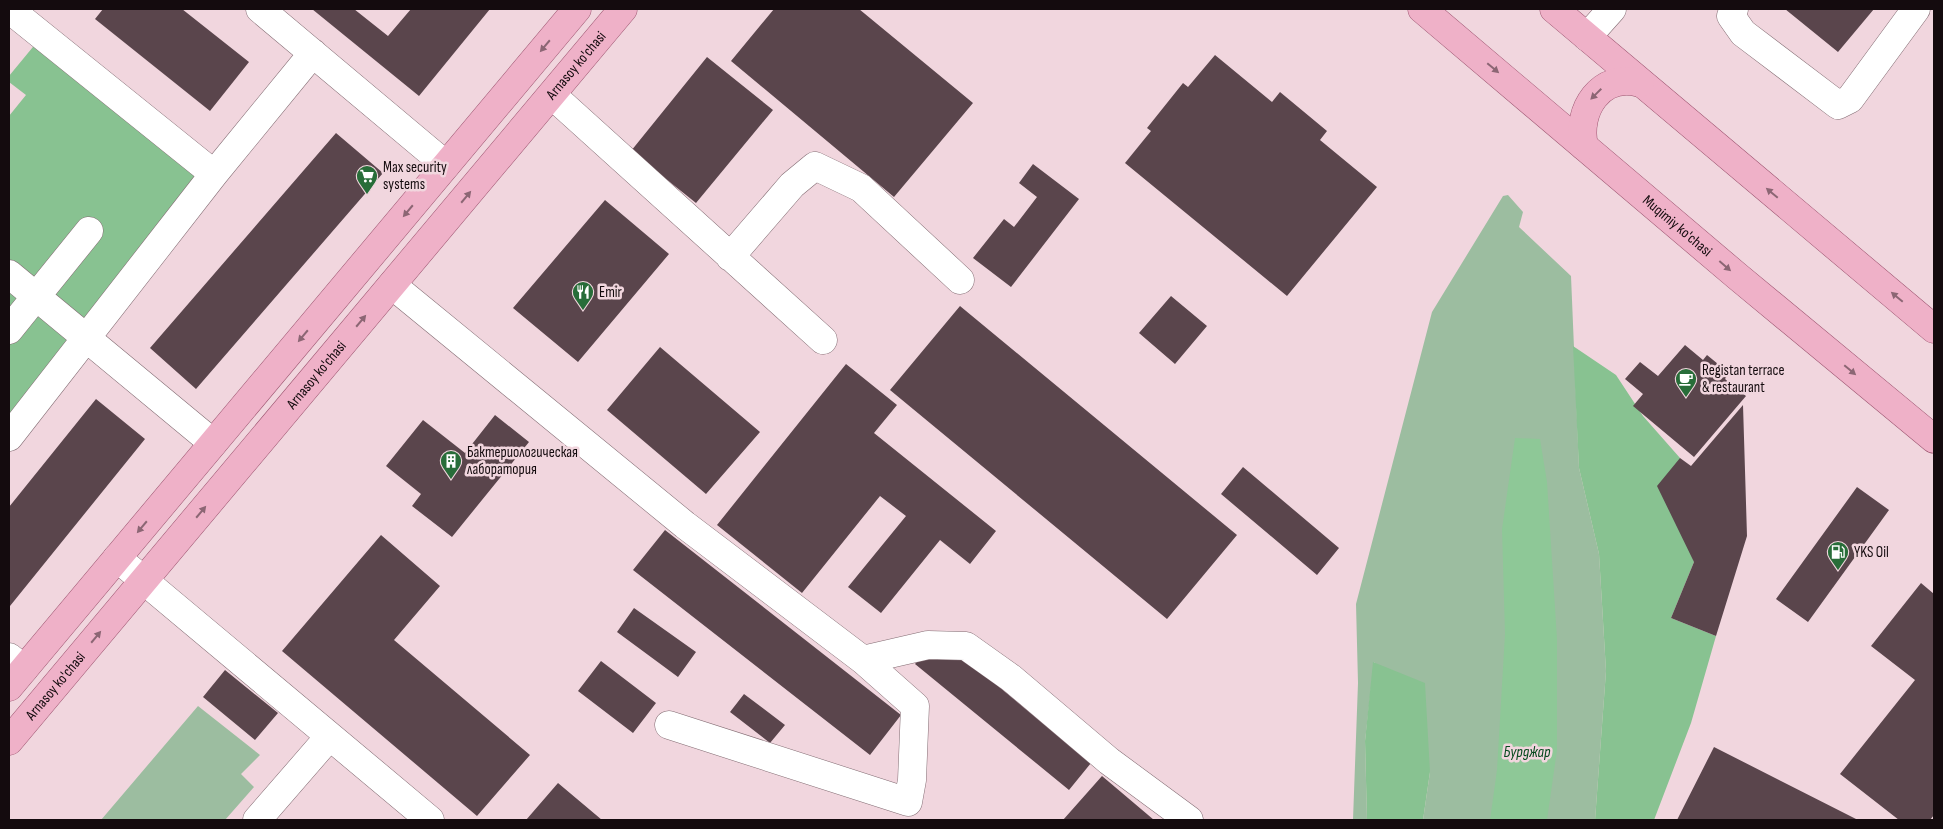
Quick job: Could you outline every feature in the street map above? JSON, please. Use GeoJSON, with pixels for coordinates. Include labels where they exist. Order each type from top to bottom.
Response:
{"type":"FeatureCollection","features":[{"type":"Feature","properties":{"kind":"main road","name":"Arnasoy ko'chasi"},"geometry":{"type":"LineString","coordinates":[[9,741],[624,9]]}},
{"type":"Feature","properties":{"kind":"main road","name":"Muqimiy ko'chasi"},"geometry":{"type":"LineString","coordinates":[[1422,9],[1737,276],[1934,439]]}},
{"type":"Feature","properties":{"kind":"main road"},"geometry":{"type":"LineString","coordinates":[[1554,9],[1934,328]]}},
{"type":"Feature","properties":{"kind":"main road"},"geometry":{"type":"LineString","coordinates":[[14,671],[118,558],[446,165],[569,12]]}},
{"type":"Feature","properties":{"kind":"main road"},"geometry":{"type":"LineString","coordinates":[[1584,146],[1583,120],[1590,100],[1603,88],[1614,83],[1623,80],[1640,82]]}},
{"type":"Feature","properties":{"kind":"lane"},"geometry":{"type":"LineString","coordinates":[[260,9],[446,165]]}},
{"type":"Feature","properties":{"kind":"lane"},"geometry":{"type":"LineString","coordinates":[[1587,37],[1612,9]]}},
{"type":"Feature","properties":{"kind":"lane"},"geometry":{"type":"LineString","coordinates":[[1734,9],[1731,16],[1744,32],[1838,105],[1850,99],[1916,9]]}},
{"type":"Feature","properties":{"kind":"lane"},"geometry":{"type":"LineString","coordinates":[[14,14],[214,174]]}},
{"type":"Feature","properties":{"kind":"lane"},"geometry":{"type":"LineString","coordinates":[[9,437],[214,174],[313,53]]}},
{"type":"Feature","properties":{"kind":"lane"},"geometry":{"type":"LineString","coordinates":[[552,95],[823,340]]}},
{"type":"Feature","properties":{"kind":"lane"},"geometry":{"type":"LineString","coordinates":[[730,257],[792,185],[815,166],[861,188],[960,280]]}},
{"type":"Feature","properties":{"kind":"lane"},"geometry":{"type":"LineString","coordinates":[[9,330],[89,231]]}},
{"type":"Feature","properties":{"kind":"lane"},"geometry":{"type":"LineString","coordinates":[[9,274],[85,339],[213,443]]}},
{"type":"Feature","properties":{"kind":"lane"},"geometry":{"type":"LineString","coordinates":[[392,285],[685,525],[863,660],[915,706],[912,780],[905,811],[669,725]]}},
{"type":"Feature","properties":{"kind":"lane"},"geometry":{"type":"LineString","coordinates":[[118,558],[430,820]]}},
{"type":"Feature","properties":{"kind":"lane"},"geometry":{"type":"LineString","coordinates":[[863,660],[928,645],[966,646],[1011,678],[1109,761],[1189,820]]}},
{"type":"Feature","properties":{"kind":"lane"},"geometry":{"type":"LineString","coordinates":[[256,820],[329,737]]}},
{"type":"Feature","properties":{"kind":"shaded area"},"geometry":{"type":"Polygon","coordinates":[[[42,36],[223,180],[9,447],[9,116],[26,95],[9,82],[9,76],[42,36]]]}},
{"type":"Feature","properties":{"kind":"shaded area"},"geometry":{"type":"Polygon","coordinates":[[[1508,195],[1523,212],[1519,227],[1571,276],[1579,468],[1599,554],[1606,671],[1595,820],[1423,820],[1430,772],[1374,662],[1365,741],[1367,820],[1353,820],[1358,683],[1356,604],[1432,312],[1503,196],[1508,195]]]}},
{"type":"Feature","properties":{"kind":"shaded area"},"geometry":{"type":"Polygon","coordinates":[[[1573,346],[1616,375],[1643,416],[1680,458],[1694,562],[1671,618],[1716,636],[1691,723],[1654,820],[1595,820],[1606,671],[1599,554],[1579,468],[1573,346]]]}},
{"type":"Feature","properties":{"kind":"shaded area"},"geometry":{"type":"Polygon","coordinates":[[[1373,662],[1425,683],[1430,772],[1423,820],[1367,820],[1365,741],[1373,662]]]}},
{"type":"Feature","properties":{"kind":"shaded area"},"geometry":{"type":"Polygon","coordinates":[[[198,706],[260,755],[241,774],[254,787],[225,820],[101,820],[198,706]]]}},
{"type":"Feature","properties":{"kind":"water","name":"Бурджар"},"geometry":{"type":"Polygon","coordinates":[[[1515,438],[1540,439],[1547,482],[1557,639],[1557,750],[1547,820],[1490,820],[1497,770],[1505,634],[1502,529],[1515,438]]]}},
{"type":"Feature","properties":{"kind":"building"},"geometry":{"type":"Polygon","coordinates":[[[103,9],[182,9],[249,62],[210,111],[95,19],[103,9]]]}},
{"type":"Feature","properties":{"kind":"building"},"geometry":{"type":"Polygon","coordinates":[[[312,9],[354,9],[388,36],[411,9],[490,9],[419,96],[312,9]]]}},
{"type":"Feature","properties":{"kind":"building"},"geometry":{"type":"Polygon","coordinates":[[[774,9],[859,9],[973,103],[894,197],[731,61],[774,9]]]}},
{"type":"Feature","properties":{"kind":"building"},"geometry":{"type":"Polygon","coordinates":[[[1785,9],[1874,9],[1838,52],[1785,9]]]}},
{"type":"Feature","properties":{"kind":"building"},"geometry":{"type":"Polygon","coordinates":[[[1215,55],[1272,102],[1280,92],[1327,131],[1320,140],[1377,187],[1287,296],[1125,163],[1151,131],[1147,128],[1183,83],[1188,87],[1215,55]]]}},
{"type":"Feature","properties":{"kind":"building"},"geometry":{"type":"Polygon","coordinates":[[[707,57],[773,110],[696,203],[631,151],[707,57]]]}},
{"type":"Feature","properties":{"kind":"building"},"geometry":{"type":"Polygon","coordinates":[[[336,133],[383,173],[196,389],[150,348],[336,133]]]}},
{"type":"Feature","properties":{"kind":"building"},"geometry":{"type":"Polygon","coordinates":[[[1033,164],[1079,199],[1011,287],[973,258],[1004,219],[1014,227],[1037,197],[1019,183],[1033,164]]]}},
{"type":"Feature","properties":{"kind":"building"},"geometry":{"type":"Polygon","coordinates":[[[605,200],[669,254],[578,362],[513,308],[605,200]]]}},
{"type":"Feature","properties":{"kind":"building"},"geometry":{"type":"Polygon","coordinates":[[[1171,296],[1207,326],[1175,364],[1139,333],[1171,296]]]}},
{"type":"Feature","properties":{"kind":"building"},"geometry":{"type":"Polygon","coordinates":[[[960,306],[1237,535],[1167,619],[890,390],[960,306]]]}},
{"type":"Feature","properties":{"kind":"building"},"geometry":{"type":"Polygon","coordinates":[[[1685,345],[1703,360],[1707,355],[1729,373],[1725,379],[1746,396],[1694,457],[1633,406],[1643,394],[1625,379],[1640,362],[1658,376],[1685,345]]]}},
{"type":"Feature","properties":{"kind":"building"},"geometry":{"type":"Polygon","coordinates":[[[660,347],[760,432],[706,494],[607,410],[660,347]]]}},
{"type":"Feature","properties":{"kind":"building"},"geometry":{"type":"Polygon","coordinates":[[[846,364],[897,405],[874,433],[996,531],[970,564],[940,540],[881,613],[848,587],[906,516],[880,496],[802,593],[717,525],[846,364]]]}},
{"type":"Feature","properties":{"kind":"building"},"geometry":{"type":"Polygon","coordinates":[[[96,399],[145,439],[10,606],[9,507],[96,399]]]}},
{"type":"Feature","properties":{"kind":"building"},"geometry":{"type":"Polygon","coordinates":[[[1743,405],[1747,536],[1716,636],[1671,618],[1694,562],[1657,486],[1680,458],[1691,466],[1743,405]]]}},
{"type":"Feature","properties":{"kind":"building","name":"Бактериологическая лаборатория"},"geometry":{"type":"Polygon","coordinates":[[[495,415],[529,442],[452,537],[412,506],[421,494],[386,466],[423,420],[465,453],[495,415]]]}},
{"type":"Feature","properties":{"kind":"building"},"geometry":{"type":"Polygon","coordinates":[[[1243,467],[1339,548],[1317,575],[1221,494],[1243,467]]]}},
{"type":"Feature","properties":{"kind":"building"},"geometry":{"type":"Polygon","coordinates":[[[1857,487],[1889,510],[1808,622],[1776,599],[1857,487]]]}},
{"type":"Feature","properties":{"kind":"building"},"geometry":{"type":"Polygon","coordinates":[[[665,530],[901,715],[870,755],[633,570],[665,530]]]}},
{"type":"Feature","properties":{"kind":"building"},"geometry":{"type":"Polygon","coordinates":[[[381,535],[440,586],[394,640],[530,755],[477,816],[282,651],[381,535]]]}},
{"type":"Feature","properties":{"kind":"building"},"geometry":{"type":"Polygon","coordinates":[[[1921,583],[1934,594],[1934,815],[1930,820],[1899,820],[1840,774],[1915,680],[1871,646],[1921,583]]]}},
{"type":"Feature","properties":{"kind":"building"},"geometry":{"type":"Polygon","coordinates":[[[634,608],[696,652],[678,677],[617,632],[634,608]]]}},
{"type":"Feature","properties":{"kind":"building"},"geometry":{"type":"Polygon","coordinates":[[[929,648],[958,653],[1091,763],[1069,790],[915,664],[929,648]]]}},
{"type":"Feature","properties":{"kind":"building"},"geometry":{"type":"Polygon","coordinates":[[[601,661],[656,703],[633,733],[578,691],[601,661]]]}},
{"type":"Feature","properties":{"kind":"building"},"geometry":{"type":"Polygon","coordinates":[[[225,670],[278,713],[255,740],[203,697],[225,670]]]}},
{"type":"Feature","properties":{"kind":"building"},"geometry":{"type":"Polygon","coordinates":[[[744,694],[785,725],[770,743],[730,712],[744,694]]]}},
{"type":"Feature","properties":{"kind":"building"},"geometry":{"type":"Polygon","coordinates":[[[1714,747],[1858,820],[1677,820],[1714,747]]]}},
{"type":"Feature","properties":{"kind":"building"},"geometry":{"type":"Polygon","coordinates":[[[1102,776],[1154,820],[1063,820],[1102,776]]]}},
{"type":"Feature","properties":{"kind":"building"},"geometry":{"type":"Polygon","coordinates":[[[558,783],[602,820],[526,820],[558,783]]]}},
{"type":"Feature","properties":{"kind":"place","name":"Max security systems"},"geometry":{"type":"Point","coordinates":[367,195]}},
{"type":"Feature","properties":{"kind":"place","name":"Emir"},"geometry":{"type":"Point","coordinates":[583,311]}},
{"type":"Feature","properties":{"kind":"place","name":"Registan terrace & restaurant"},"geometry":{"type":"Point","coordinates":[1686,398]}},
{"type":"Feature","properties":{"kind":"place","name":"Бактериологическая лаборатория"},"geometry":{"type":"Point","coordinates":[451,480]}},
{"type":"Feature","properties":{"kind":"place","name":"YKS Oil"},"geometry":{"type":"Point","coordinates":[1838,571]}}]}
